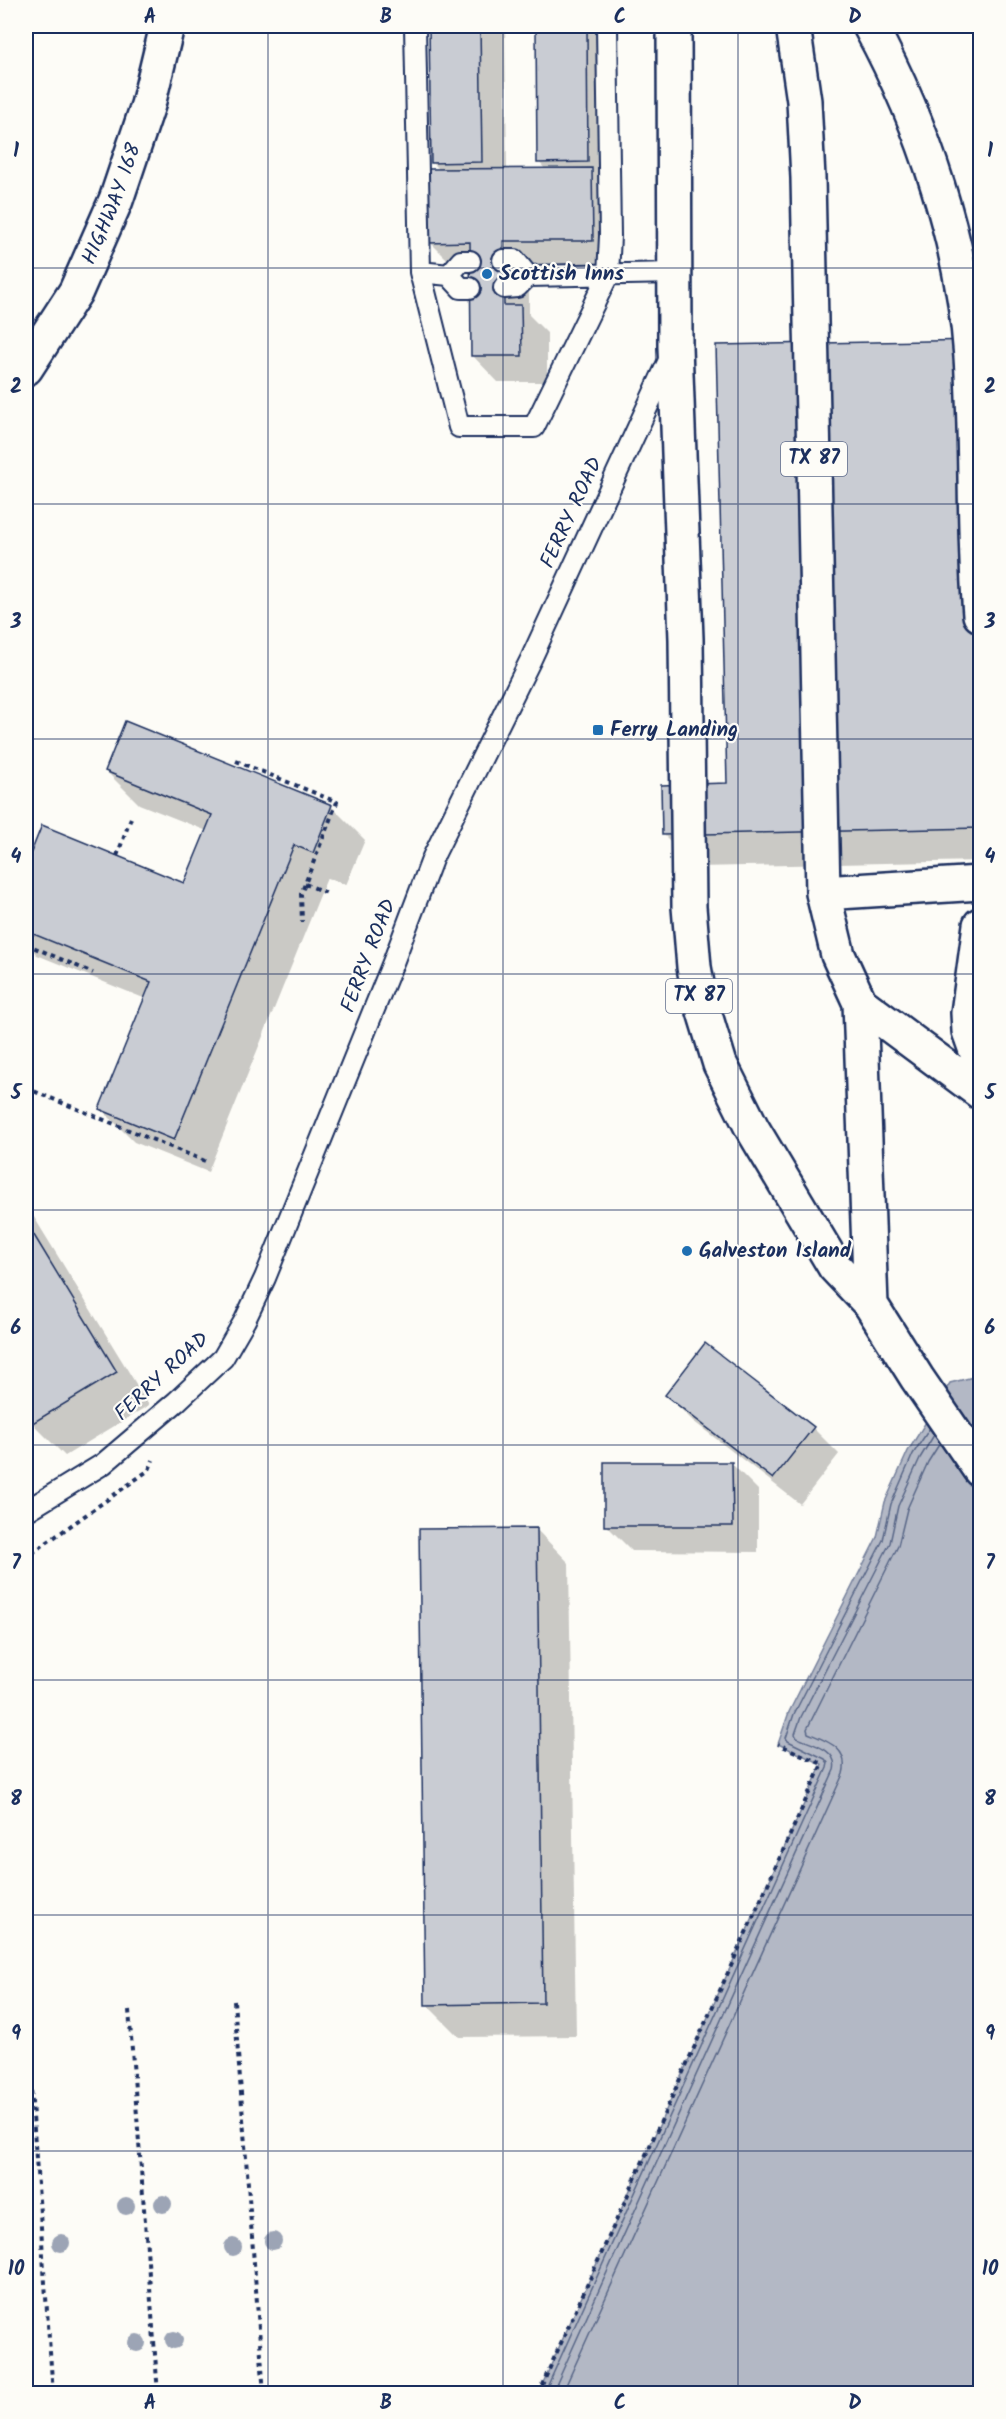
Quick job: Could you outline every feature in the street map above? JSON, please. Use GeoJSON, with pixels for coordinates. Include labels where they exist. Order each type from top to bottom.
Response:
{"type":"FeatureCollection","features":[{"type":"Feature","properties":{"kind":"main road","name":"HIGHWAY 168"},"geometry":{"type":"LineString","coordinates":[[26,368],[76,291],[116,200],[148,105],[167,26]]}},
{"type":"Feature","properties":{"kind":"main road","name":"TX 87"},"geometry":{"type":"LineString","coordinates":[[674,26],[675,347],[686,639],[691,935],[699,995],[720,1064],[752,1128],[835,1267],[871,1305],[917,1378],[981,1470]]}},
{"type":"Feature","properties":{"kind":"main road","name":"TX 87"},"geometry":{"type":"LineString","coordinates":[[793,26],[804,101],[808,178],[823,893],[838,955],[860,1003],[871,1305]]}},
{"type":"Feature","properties":{"kind":"main road"},"geometry":{"type":"LineString","coordinates":[[870,26],[903,97],[942,198],[963,287],[971,357],[980,606]]}},
{"type":"Feature","properties":{"kind":"main road"},"geometry":{"type":"LineString","coordinates":[[823,893],[981,883]]}},
{"type":"Feature","properties":{"kind":"main road"},"geometry":{"type":"LineString","coordinates":[[981,925],[968,1013],[973,1047],[981,1062]]}},
{"type":"Feature","properties":{"kind":"main road","name":"TX 87"},"geometry":{"type":"LineString","coordinates":[[860,1003],[981,1092]]}},
{"type":"Feature","properties":{"kind":"lane"},"geometry":{"type":"LineString","coordinates":[[415,26],[420,272],[459,427],[534,427],[608,275],[610,236],[607,26]]}},
{"type":"Feature","properties":{"kind":"lane"},"geometry":{"type":"LineString","coordinates":[[503,260],[515,260],[528,276]]}},
{"type":"Feature","properties":{"kind":"lane"},"geometry":{"type":"LineString","coordinates":[[449,275],[461,261],[470,261]]}},
{"type":"Feature","properties":{"kind":"lane"},"geometry":{"type":"LineString","coordinates":[[420,272],[449,275],[460,288],[470,288]]}},
{"type":"Feature","properties":{"kind":"lane"},"geometry":{"type":"LineString","coordinates":[[504,288],[517,287],[528,276],[675,273]]}},
{"type":"Feature","properties":{"kind":"lane","name":"FERRY ROAD"},"geometry":{"type":"LineString","coordinates":[[26,1511],[103,1464],[177,1402],[223,1358],[245,1320],[265,1278],[394,960],[433,857],[531,659],[675,347]]}},
{"type":"Feature","properties":{"kind":"path"},"geometry":{"type":"LineString","coordinates":[[236,761],[337,802],[301,894],[302,922]]}},
{"type":"Feature","properties":{"kind":"path"},"geometry":{"type":"LineString","coordinates":[[117,856],[132,815]]}},
{"type":"Feature","properties":{"kind":"path"},"geometry":{"type":"LineString","coordinates":[[305,884],[327,893]]}},
{"type":"Feature","properties":{"kind":"path"},"geometry":{"type":"LineString","coordinates":[[26,944],[93,973]]}},
{"type":"Feature","properties":{"kind":"path"},"geometry":{"type":"LineString","coordinates":[[26,1088],[205,1161]]}},
{"type":"Feature","properties":{"kind":"path"},"geometry":{"type":"LineString","coordinates":[[537,2394],[822,1764],[778,1744]]}},
{"type":"Feature","properties":{"kind":"path"},"geometry":{"type":"LineString","coordinates":[[234,2001],[264,2394]]}},
{"type":"Feature","properties":{"kind":"path"},"geometry":{"type":"LineString","coordinates":[[129,2010],[158,2394]]}},
{"type":"Feature","properties":{"kind":"path"},"geometry":{"type":"LineString","coordinates":[[26,2019],[52,2394]]}},
{"type":"Feature","properties":{"kind":"water"},"geometry":{"type":"Polygon","coordinates":[[[980,1360],[980,2393],[538,2394],[822,1764],[778,1744],[789,1712],[877,1537],[885,1502],[908,1451],[950,1383],[973,1377],[980,1360]]]}},
{"type":"Feature","properties":{"kind":"building"},"geometry":{"type":"Polygon","coordinates":[[[429,26],[480,26],[482,162],[431,163],[429,26]]]}},
{"type":"Feature","properties":{"kind":"building"},"geometry":{"type":"Polygon","coordinates":[[[536,26],[587,26],[588,162],[537,163],[536,26]]]}},
{"type":"Feature","properties":{"kind":"building","name":"Scottish Inns"},"geometry":{"type":"Polygon","coordinates":[[[592,168],[593,241],[503,241],[504,305],[521,305],[522,356],[471,356],[470,242],[428,243],[427,169],[592,168]]]}},
{"type":"Feature","properties":{"kind":"building"},"geometry":{"type":"Polygon","coordinates":[[[980,340],[980,828],[662,835],[661,785],[727,783],[716,345],[980,340]]]}},
{"type":"Feature","properties":{"kind":"building"},"geometry":{"type":"Polygon","coordinates":[[[125,721],[332,805],[313,853],[294,845],[174,1140],[99,1109],[151,982],[26,931],[26,865],[42,825],[184,883],[212,815],[105,771],[125,721]]]}},
{"type":"Feature","properties":{"kind":"building"},"geometry":{"type":"Polygon","coordinates":[[[26,1222],[117,1372],[31,1424],[26,1416],[26,1222]]]}},
{"type":"Feature","properties":{"kind":"building"},"geometry":{"type":"Polygon","coordinates":[[[705,1343],[814,1427],[773,1479],[665,1395],[705,1343]]]}},
{"type":"Feature","properties":{"kind":"building"},"geometry":{"type":"Polygon","coordinates":[[[604,1462],[732,1462],[733,1526],[604,1526],[604,1462]]]}},
{"type":"Feature","properties":{"kind":"building"},"geometry":{"type":"Polygon","coordinates":[[[537,1528],[543,2003],[425,2005],[419,1529],[537,1528]]]}},
{"type":"Feature","properties":{"kind":"place","name":"Scottish Inns"},"geometry":{"type":"Point","coordinates":[487,274]}},
{"type":"Feature","properties":{"kind":"place","name":"Ferry Landing"},"geometry":{"type":"Point","coordinates":[598,730]}},
{"type":"Feature","properties":{"kind":"place","name":"Galveston Island"},"geometry":{"type":"Point","coordinates":[687,1251]}}]}
